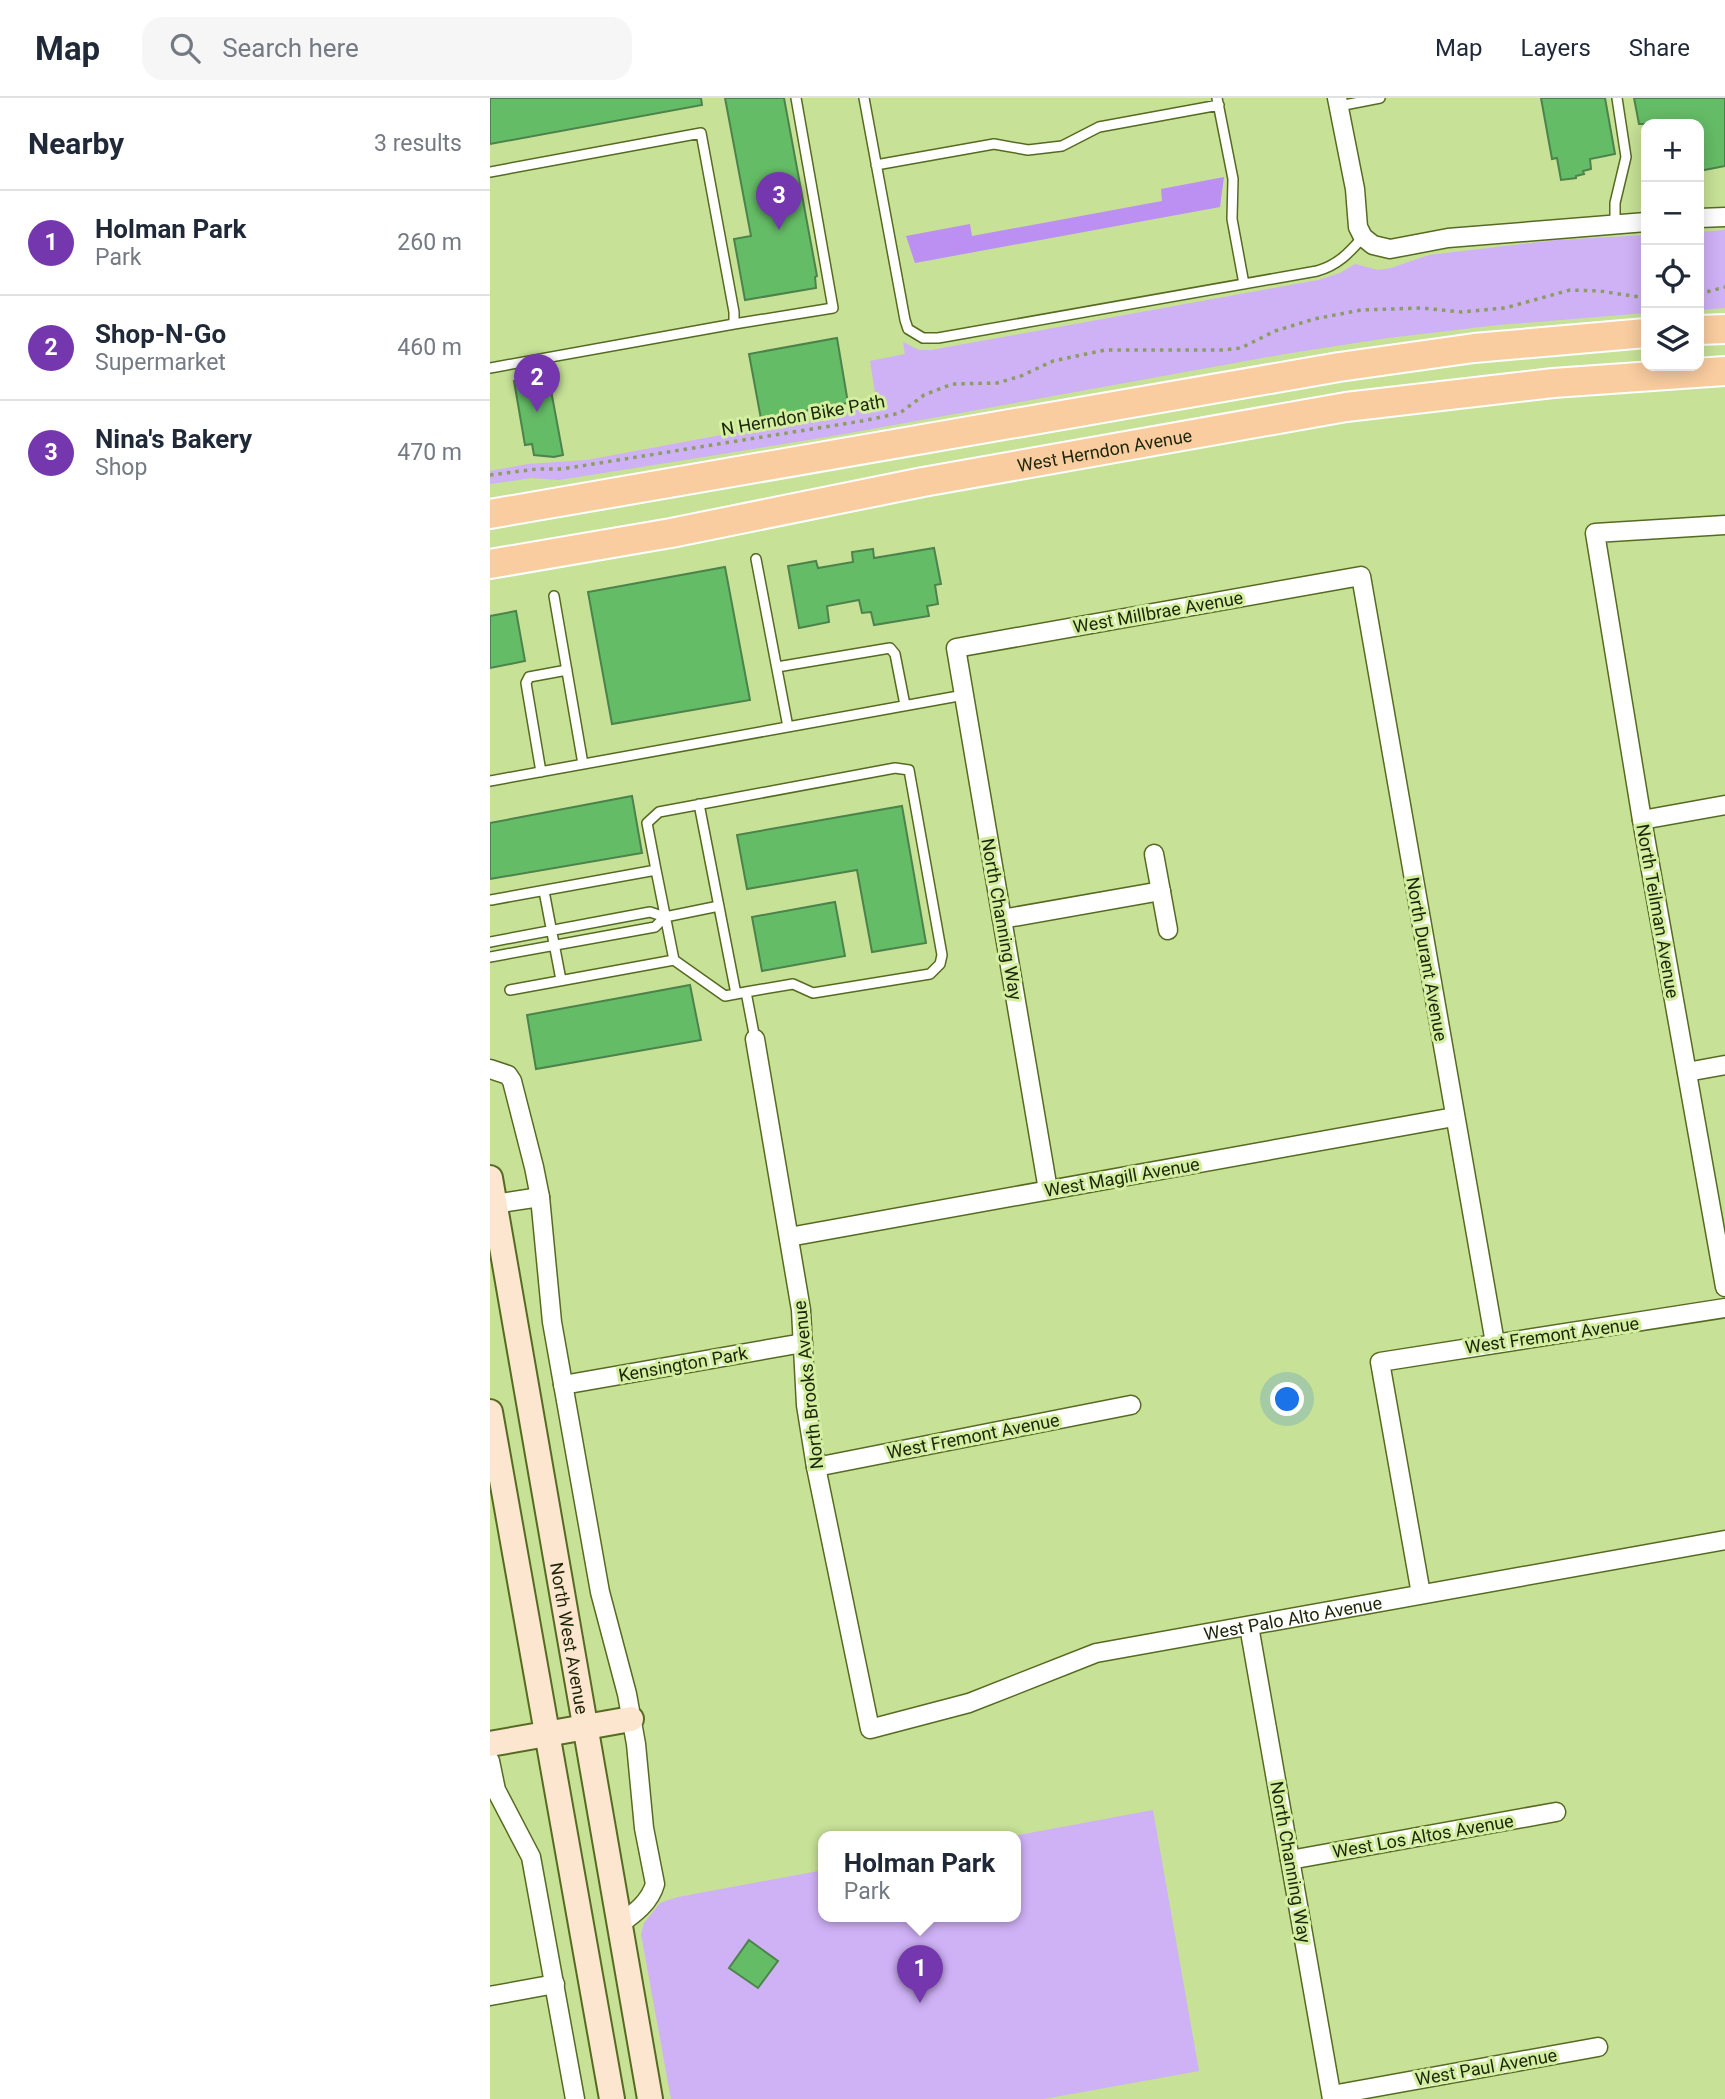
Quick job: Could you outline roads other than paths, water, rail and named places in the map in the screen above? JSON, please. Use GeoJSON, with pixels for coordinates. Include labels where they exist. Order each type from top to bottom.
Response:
{"type":"FeatureCollection","features":[{"type":"Feature","properties":{"kind":"main road"},"geometry":{"type":"LineString","coordinates":[[1704,330],[1725,329]]}},
{"type":"Feature","properties":{"kind":"main road"},"geometry":{"type":"LineString","coordinates":[[490,513],[1339,367],[1475,348],[1641,333]]}},
{"type":"Feature","properties":{"kind":"main road","name":"West Herndon Avenue"},"geometry":{"type":"LineString","coordinates":[[490,564],[671,533],[936,480],[1346,407],[1540,384],[1725,371]]}},
{"type":"Feature","properties":{"kind":"main road","name":"North West Avenue"},"geometry":{"type":"LineString","coordinates":[[490,1178],[492,1202],[587,1728],[650,2099]]}},
{"type":"Feature","properties":{"kind":"main road"},"geometry":{"type":"LineString","coordinates":[[490,1412],[612,2099]]}},
{"type":"Feature","properties":{"kind":"main road"},"geometry":{"type":"LineString","coordinates":[[490,1744],[631,1719]]}},
{"type":"Feature","properties":{"kind":"street"},"geometry":{"type":"LineString","coordinates":[[1338,102],[1355,189],[1358,227],[1363,237],[1373,245],[1390,249],[1448,238],[1641,222]]}},
{"type":"Feature","properties":{"kind":"street"},"geometry":{"type":"LineString","coordinates":[[1704,218],[1725,216]]}},
{"type":"Feature","properties":{"kind":"street","name":"North Teilman Avenue"},"geometry":{"type":"LineString","coordinates":[[1725,525],[1595,533],[1642,820],[1725,1287]]}},
{"type":"Feature","properties":{"kind":"street","name":"West Millbrae Avenue"},"geometry":{"type":"LineString","coordinates":[[956,648],[1361,576]]}},
{"type":"Feature","properties":{"kind":"street","name":"North Durant Avenue"},"geometry":{"type":"LineString","coordinates":[[1361,576],[1495,1343]]}},
{"type":"Feature","properties":{"kind":"street","name":"North Channing Way"},"geometry":{"type":"LineString","coordinates":[[956,648],[1048,1190]]}},
{"type":"Feature","properties":{"kind":"street"},"geometry":{"type":"LineString","coordinates":[[1642,820],[1725,805]]}},
{"type":"Feature","properties":{"kind":"street"},"geometry":{"type":"LineString","coordinates":[[1154,854],[1168,930]]}},
{"type":"Feature","properties":{"kind":"street"},"geometry":{"type":"LineString","coordinates":[[1002,919],[1161,891]]}},
{"type":"Feature","properties":{"kind":"street","name":"North Brooks Avenue"},"geometry":{"type":"LineString","coordinates":[[755,1039],[802,1310],[806,1405],[816,1467],[870,1729]]}},
{"type":"Feature","properties":{"kind":"street"},"geometry":{"type":"LineString","coordinates":[[1687,1072],[1725,1065]]}},
{"type":"Feature","properties":{"kind":"street"},"geometry":{"type":"LineString","coordinates":[[490,1069],[508,1075],[512,1081],[540,1197],[552,1322],[600,1592],[631,1719],[644,1828],[655,1884],[653,1893],[638,1911],[621,1924]]}},
{"type":"Feature","properties":{"kind":"street","name":"West Magill Avenue"},"geometry":{"type":"LineString","coordinates":[[789,1237],[1454,1117]]}},
{"type":"Feature","properties":{"kind":"street"},"geometry":{"type":"LineString","coordinates":[[492,1202],[540,1197]]}},
{"type":"Feature","properties":{"kind":"street","name":"West Fremont Avenue"},"geometry":{"type":"LineString","coordinates":[[1421,1594],[1380,1362],[1725,1308]]}},
{"type":"Feature","properties":{"kind":"street","name":"Kensington Park"},"geometry":{"type":"LineString","coordinates":[[563,1385],[803,1343]]}},
{"type":"Feature","properties":{"kind":"street","name":"West Fremont Avenue"},"geometry":{"type":"LineString","coordinates":[[816,1467],[1130,1405]]}},
{"type":"Feature","properties":{"kind":"street","name":"West Palo Alto Avenue"},"geometry":{"type":"LineString","coordinates":[[870,1729],[969,1703],[1096,1653],[1725,1540]]}},
{"type":"Feature","properties":{"kind":"street","name":"North Channing Way"},"geometry":{"type":"LineString","coordinates":[[1249,1626],[1332,2097]]}},
{"type":"Feature","properties":{"kind":"street"},"geometry":{"type":"LineString","coordinates":[[490,1761],[496,1790],[531,1857],[575,2099]]}},
{"type":"Feature","properties":{"kind":"street","name":"West Los Altos Avenue"},"geometry":{"type":"LineString","coordinates":[[1290,1860],[1556,1812]]}},
{"type":"Feature","properties":{"kind":"street"},"geometry":{"type":"LineString","coordinates":[[490,1996],[555,1984]]}},
{"type":"Feature","properties":{"kind":"street","name":"West Paul Avenue"},"geometry":{"type":"LineString","coordinates":[[1332,2097],[1598,2047]]}},
{"type":"Feature","properties":{"kind":"lane"},"geometry":{"type":"LineString","coordinates":[[490,368],[833,308],[796,98]]}},
{"type":"Feature","properties":{"kind":"lane"},"geometry":{"type":"LineString","coordinates":[[864,98],[905,320],[908,329],[923,338],[938,338],[1331,267],[1363,237]]}},
{"type":"Feature","properties":{"kind":"lane"},"geometry":{"type":"LineString","coordinates":[[1338,102],[1380,98]]}},
{"type":"Feature","properties":{"kind":"lane"},"geometry":{"type":"LineString","coordinates":[[1615,224],[1615,203],[1626,157],[1617,98]]}},
{"type":"Feature","properties":{"kind":"lane"},"geometry":{"type":"LineString","coordinates":[[876,165],[994,144],[1028,150],[1062,146],[1099,127],[1218,101],[1233,179],[1232,219],[1244,284]]}},
{"type":"Feature","properties":{"kind":"lane"},"geometry":{"type":"LineString","coordinates":[[490,172],[701,133],[734,324]]}},
{"type":"Feature","properties":{"kind":"lane"},"geometry":{"type":"LineString","coordinates":[[756,559],[788,727]]}},
{"type":"Feature","properties":{"kind":"lane"},"geometry":{"type":"LineString","coordinates":[[554,596],[583,764]]}},
{"type":"Feature","properties":{"kind":"lane"},"geometry":{"type":"LineString","coordinates":[[777,667],[890,648],[895,654],[905,705]]}},
{"type":"Feature","properties":{"kind":"lane"},"geometry":{"type":"LineString","coordinates":[[541,772],[526,682],[529,677],[567,670]]}},
{"type":"Feature","properties":{"kind":"lane"},"geometry":{"type":"LineString","coordinates":[[490,781],[964,695]]}},
{"type":"Feature","properties":{"kind":"lane"},"geometry":{"type":"LineString","coordinates":[[895,768],[909,770],[942,955],[940,964],[930,974],[813,993],[793,984],[725,996],[674,960],[647,823],[659,812],[699,804],[895,768]]}},
{"type":"Feature","properties":{"kind":"lane"},"geometry":{"type":"LineString","coordinates":[[699,804],[719,906],[755,1039]]}},
{"type":"Feature","properties":{"kind":"lane"},"geometry":{"type":"LineString","coordinates":[[491,900],[656,870]]}},
{"type":"Feature","properties":{"kind":"lane"},"geometry":{"type":"LineString","coordinates":[[544,891],[561,980]]}},
{"type":"Feature","properties":{"kind":"lane"},"geometry":{"type":"LineString","coordinates":[[490,942],[650,912],[665,916],[719,906]]}},
{"type":"Feature","properties":{"kind":"lane"},"geometry":{"type":"LineString","coordinates":[[490,957],[655,927],[665,916]]}},
{"type":"Feature","properties":{"kind":"lane"},"geometry":{"type":"LineString","coordinates":[[510,990],[674,960]]}},
{"type":"Feature","properties":{"kind":"place","name":"Nina's Bakery"},"geometry":{"type":"Point","coordinates":[779,230]}},
{"type":"Feature","properties":{"kind":"place","name":"Shop-N-Go"},"geometry":{"type":"Point","coordinates":[537,412]}},
{"type":"Feature","properties":{"kind":"place","name":"Holman Park"},"geometry":{"type":"Point","coordinates":[920,2003]}}]}
